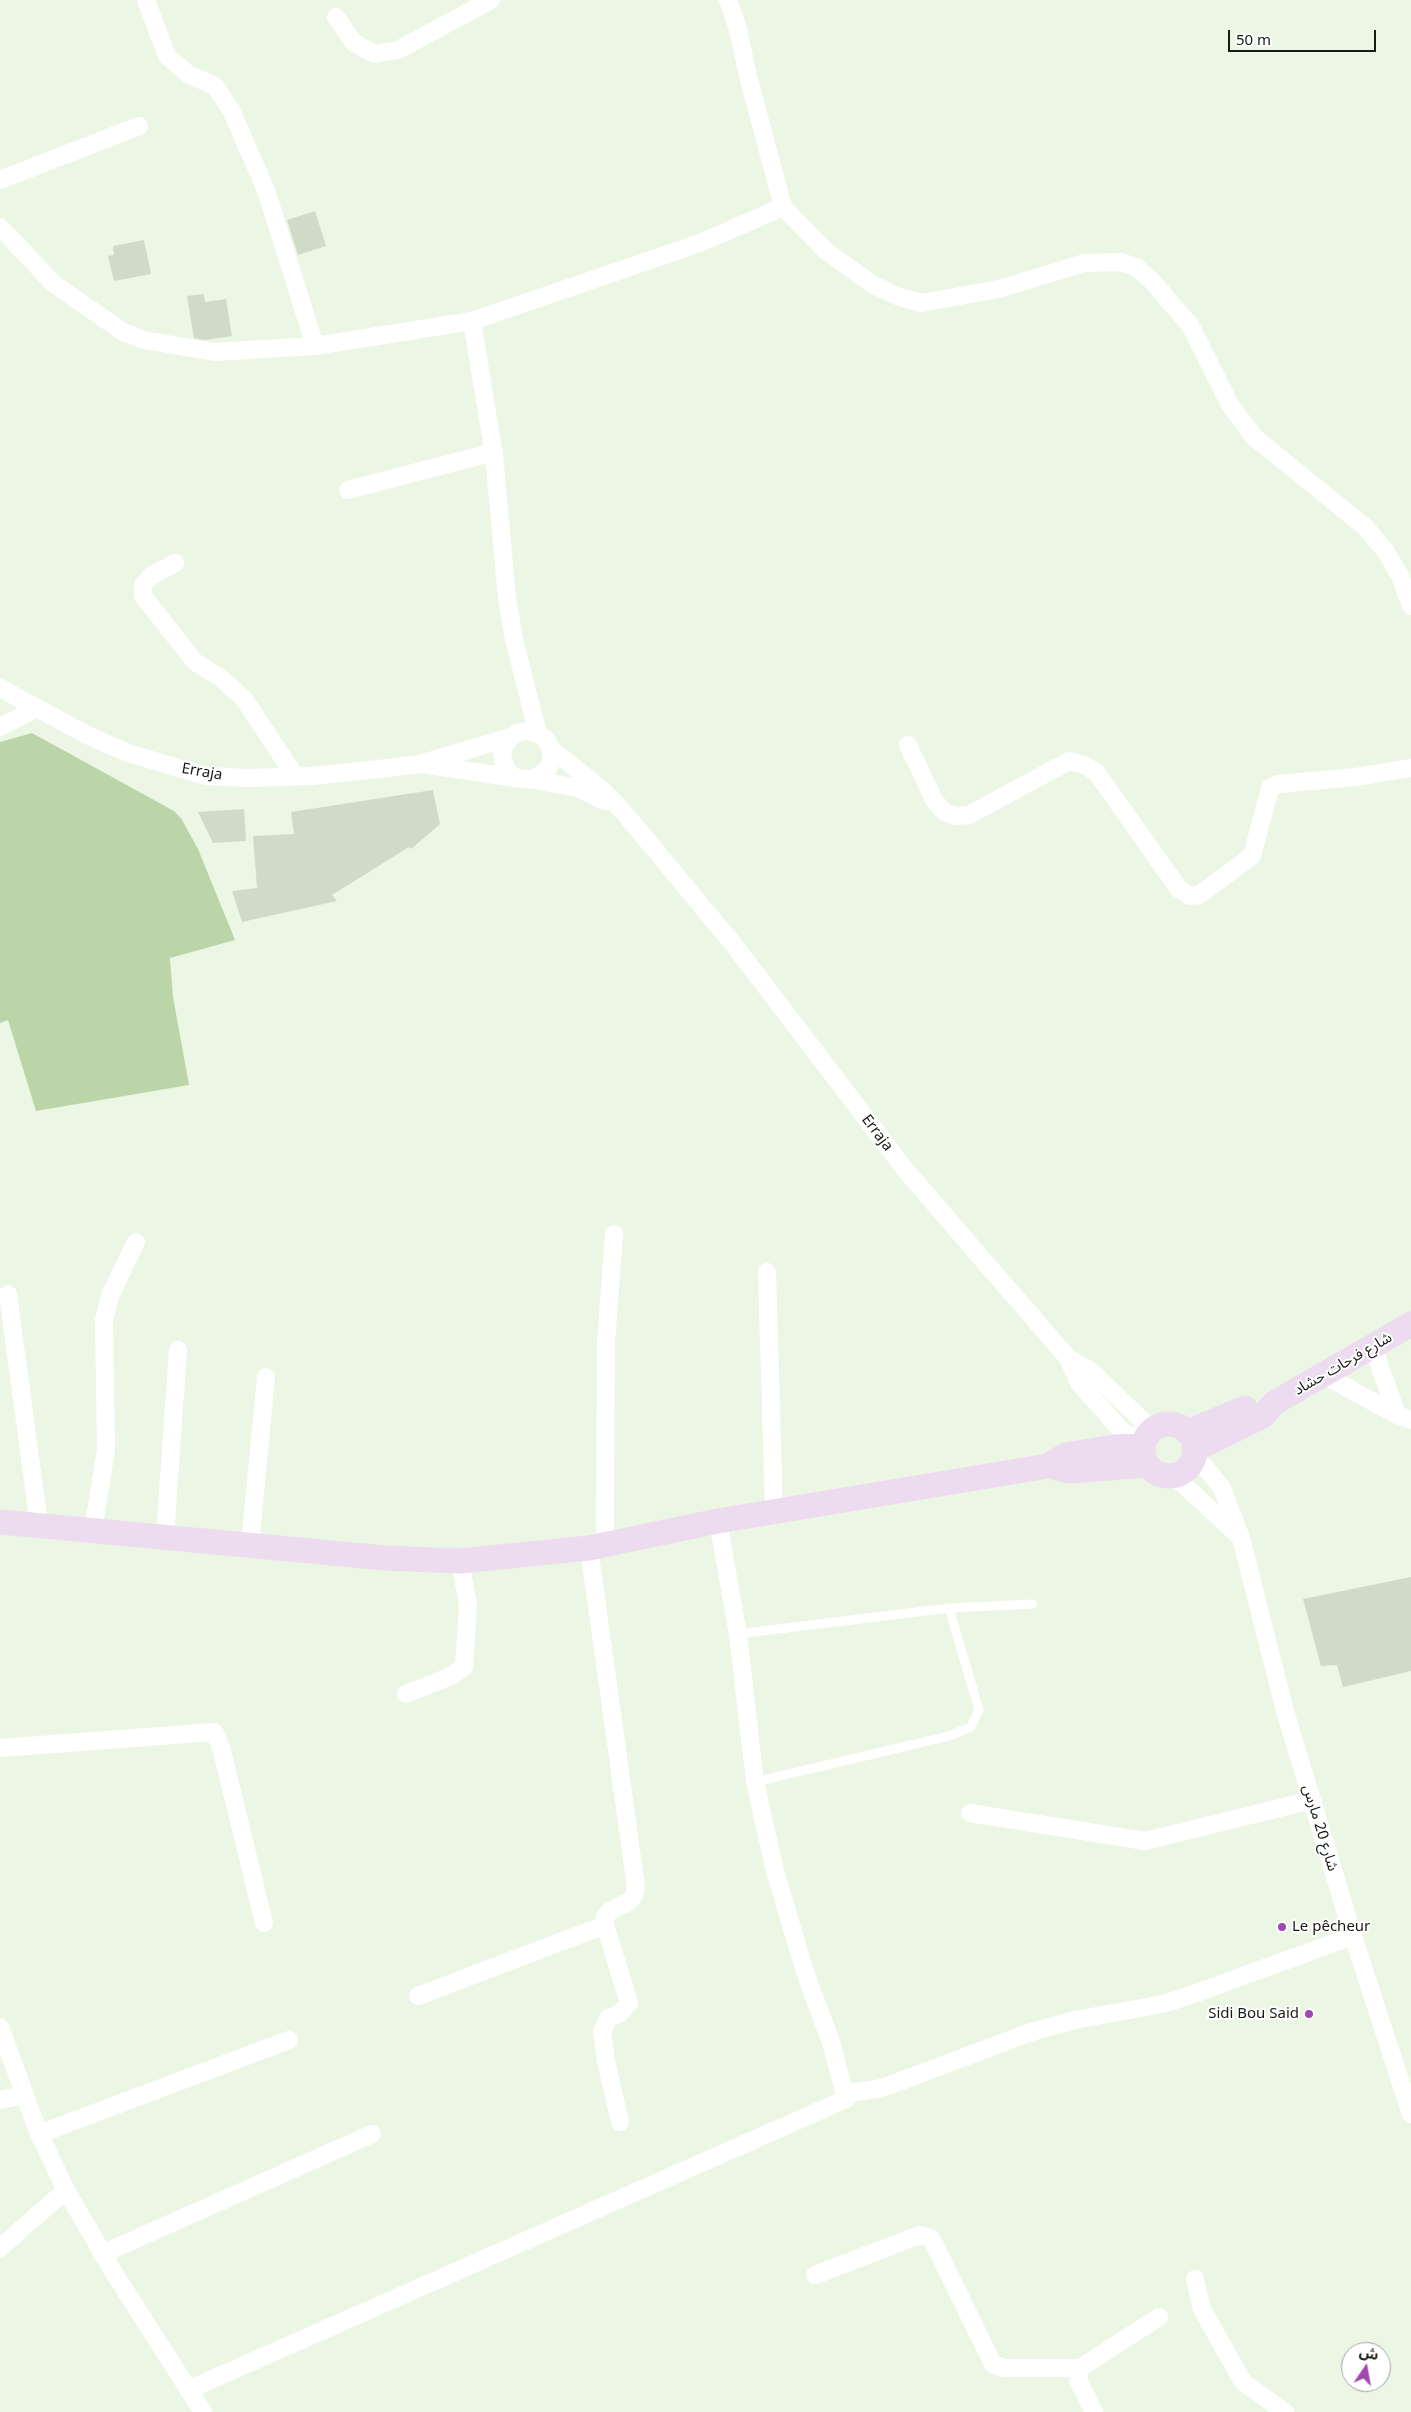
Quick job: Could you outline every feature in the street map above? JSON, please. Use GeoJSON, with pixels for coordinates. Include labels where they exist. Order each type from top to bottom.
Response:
{"type":"FeatureCollection","features":[{"type":"Feature","properties":{"kind":"main road","name":"شارع فرحات حشاد"},"geometry":{"type":"LineString","coordinates":[[1192,1445],[1263,1416],[1274,1403],[1411,1324]]}},
{"type":"Feature","properties":{"kind":"main road"},"geometry":{"type":"LineString","coordinates":[[1173,1425],[1192,1445],[1187,1468],[1173,1475],[1159,1474],[1147,1446],[1158,1426],[1173,1425]]}},
{"type":"Feature","properties":{"kind":"main road"},"geometry":{"type":"LineString","coordinates":[[0,1522],[385,1558],[460,1560],[597,1546],[718,1521],[1048,1466],[1066,1455],[1114,1447],[1147,1446]]}},
{"type":"Feature","properties":{"kind":"street"},"geometry":{"type":"LineString","coordinates":[[146,0],[167,56],[188,74],[215,86],[231,110],[266,190],[315,346]]}},
{"type":"Feature","properties":{"kind":"street"},"geometry":{"type":"LineString","coordinates":[[336,16],[354,43],[375,54],[398,50],[491,0]]}},
{"type":"Feature","properties":{"kind":"street"},"geometry":{"type":"LineString","coordinates":[[728,0],[738,29],[748,76],[783,207],[826,251],[872,284],[897,296],[921,303],[999,289],[1084,263],[1121,262],[1136,267],[1165,294],[1190,325],[1230,406],[1254,437],[1366,527],[1385,550],[1400,576],[1411,606]]}},
{"type":"Feature","properties":{"kind":"street"},"geometry":{"type":"LineString","coordinates":[[0,180],[139,126]]}},
{"type":"Feature","properties":{"kind":"street"},"geometry":{"type":"LineString","coordinates":[[0,227],[53,283],[123,332],[144,340],[214,352],[315,346],[472,321],[700,243],[783,207]]}},
{"type":"Feature","properties":{"kind":"street"},"geometry":{"type":"LineString","coordinates":[[472,321],[494,452],[507,598],[523,676],[538,734]]}},
{"type":"Feature","properties":{"kind":"street"},"geometry":{"type":"LineString","coordinates":[[348,490],[494,452]]}},
{"type":"Feature","properties":{"kind":"street"},"geometry":{"type":"LineString","coordinates":[[175,563],[151,576],[144,585],[143,596],[195,662],[222,679],[244,699],[294,776]]}},
{"type":"Feature","properties":{"kind":"street"},"geometry":{"type":"LineString","coordinates":[[516,778],[508,772],[502,754],[505,745],[515,735],[523,676]]}},
{"type":"Feature","properties":{"kind":"street"},"geometry":{"type":"LineString","coordinates":[[0,677],[5,690]]}},
{"type":"Feature","properties":{"kind":"street","name":"Erraja"},"geometry":{"type":"LineString","coordinates":[[5,690],[87,735],[128,753],[197,774],[248,778],[312,776],[420,764]]}},
{"type":"Feature","properties":{"kind":"street"},"geometry":{"type":"LineString","coordinates":[[0,727],[37,708]]}},
{"type":"Feature","properties":{"kind":"street"},"geometry":{"type":"LineString","coordinates":[[420,764],[529,731],[546,739],[552,757],[549,766],[534,780]]}},
{"type":"Feature","properties":{"kind":"street"},"geometry":{"type":"LineString","coordinates":[[908,745],[934,800],[944,812],[956,816],[969,815],[1069,761],[1082,764],[1096,772],[1180,889],[1189,896],[1199,895],[1252,856],[1270,788],[1278,784],[1356,777],[1411,768]]}},
{"type":"Feature","properties":{"kind":"street","name":"Erraja"},"geometry":{"type":"LineString","coordinates":[[550,748],[599,787],[621,809],[734,945],[907,1172],[1068,1358],[1091,1371],[1147,1446]]}},
{"type":"Feature","properties":{"kind":"street"},"geometry":{"type":"LineString","coordinates":[[420,764],[578,788],[621,809]]}},
{"type":"Feature","properties":{"kind":"street"},"geometry":{"type":"LineString","coordinates":[[614,1234],[606,1342],[597,1546],[636,1888],[634,1896],[630,1901],[608,1912],[605,1917],[605,1926],[628,2003],[620,2013],[608,2018],[602,2032],[606,2061],[620,2122]]}},
{"type":"Feature","properties":{"kind":"street"},"geometry":{"type":"LineString","coordinates":[[93,1530],[106,1450],[104,1320],[110,1296],[136,1242]]}},
{"type":"Feature","properties":{"kind":"street"},"geometry":{"type":"LineString","coordinates":[[766,1272],[774,1512]]}},
{"type":"Feature","properties":{"kind":"street"},"geometry":{"type":"LineString","coordinates":[[8,1294],[39,1525]]}},
{"type":"Feature","properties":{"kind":"street"},"geometry":{"type":"LineString","coordinates":[[1373,1347],[1404,1417]]}},
{"type":"Feature","properties":{"kind":"street"},"geometry":{"type":"LineString","coordinates":[[165,1536],[178,1350]]}},
{"type":"Feature","properties":{"kind":"street"},"geometry":{"type":"LineString","coordinates":[[1324,1375],[1404,1417]]}},
{"type":"Feature","properties":{"kind":"street"},"geometry":{"type":"LineString","coordinates":[[250,1545],[266,1377]]}},
{"type":"Feature","properties":{"kind":"street","name":"شارع 20 مارس"},"geometry":{"type":"LineString","coordinates":[[1192,1445],[1222,1488],[1241,1538],[1285,1711],[1353,1936],[1411,2114]]}},
{"type":"Feature","properties":{"kind":"street"},"geometry":{"type":"LineString","coordinates":[[1173,1475],[1241,1538]]}},
{"type":"Feature","properties":{"kind":"street"},"geometry":{"type":"LineString","coordinates":[[718,1521],[738,1634],[755,1782],[775,1871],[806,1972],[831,2042],[846,2099]]}},
{"type":"Feature","properties":{"kind":"street"},"geometry":{"type":"LineString","coordinates":[[406,1694],[451,1676],[464,1667],[468,1605],[460,1560]]}},
{"type":"Feature","properties":{"kind":"street"},"geometry":{"type":"LineString","coordinates":[[0,1748],[202,1731],[214,1732],[221,1748],[264,1923]]}},
{"type":"Feature","properties":{"kind":"street"},"geometry":{"type":"LineString","coordinates":[[970,1812],[1145,1841],[1312,1800]]}},
{"type":"Feature","properties":{"kind":"street"},"geometry":{"type":"LineString","coordinates":[[418,1996],[605,1926]]}},
{"type":"Feature","properties":{"kind":"street"},"geometry":{"type":"LineString","coordinates":[[188,2390],[846,2099],[851,2093],[882,2088],[1031,2032],[1066,2022],[1163,2004],[1353,1936]]}},
{"type":"Feature","properties":{"kind":"street"},"geometry":{"type":"LineString","coordinates":[[0,2027],[39,2134],[66,2190],[102,2254],[203,2412]]}},
{"type":"Feature","properties":{"kind":"street"},"geometry":{"type":"LineString","coordinates":[[39,2134],[289,2040]]}},
{"type":"Feature","properties":{"kind":"street"},"geometry":{"type":"LineString","coordinates":[[0,2100],[25,2095]]}},
{"type":"Feature","properties":{"kind":"street"},"geometry":{"type":"LineString","coordinates":[[102,2254],[372,2134]]}},
{"type":"Feature","properties":{"kind":"street"},"geometry":{"type":"LineString","coordinates":[[0,2248],[66,2190]]}},
{"type":"Feature","properties":{"kind":"street"},"geometry":{"type":"LineString","coordinates":[[815,2275],[920,2235],[932,2238],[993,2364],[1004,2368],[1080,2368],[1159,2317]]}},
{"type":"Feature","properties":{"kind":"street"},"geometry":{"type":"LineString","coordinates":[[1196,2279],[1202,2309],[1243,2382],[1285,2412]]}},
{"type":"Feature","properties":{"kind":"street"},"geometry":{"type":"LineString","coordinates":[[1080,2368],[1078,2380],[1094,2412]]}},
{"type":"Feature","properties":{"kind":"lane"},"geometry":{"type":"LineString","coordinates":[[738,1634],[949,1608],[1033,1604]]}},
{"type":"Feature","properties":{"kind":"lane"},"geometry":{"type":"LineString","coordinates":[[755,1782],[949,1736],[971,1727],[978,1710],[949,1608]]}},
{"type":"Feature","properties":{"kind":"green space"},"geometry":{"type":"Polygon","coordinates":[[[32,733],[174,811],[181,818],[198,849],[235,940],[170,958],[173,997],[189,1085],[36,1111],[8,1020],[0,1023],[0,742],[32,733]]]}},
{"type":"Feature","properties":{"kind":"building"},"geometry":{"type":"Polygon","coordinates":[[[315,211],[326,246],[298,255],[287,220],[315,211]]]}},
{"type":"Feature","properties":{"kind":"building"},"geometry":{"type":"Polygon","coordinates":[[[144,240],[151,274],[114,281],[108,256],[114,255],[113,246],[144,240]]]}},
{"type":"Feature","properties":{"kind":"building"},"geometry":{"type":"Polygon","coordinates":[[[204,294],[205,302],[226,299],[232,336],[205,340],[194,338],[187,296],[204,294]]]}},
{"type":"Feature","properties":{"kind":"building"},"geometry":{"type":"Polygon","coordinates":[[[433,790],[440,824],[411,849],[409,847],[332,895],[337,901],[242,922],[232,891],[257,888],[253,836],[294,834],[291,812],[433,790]]]}},
{"type":"Feature","properties":{"kind":"building"},"geometry":{"type":"Polygon","coordinates":[[[244,809],[246,841],[213,843],[198,812],[244,809]]]}},
{"type":"Feature","properties":{"kind":"building"},"geometry":{"type":"Polygon","coordinates":[[[1411,1577],[1411,1671],[1343,1687],[1337,1665],[1321,1666],[1303,1599],[1411,1577]]]}},
{"type":"Feature","properties":{"kind":"place","name":"Le pêcheur"},"geometry":{"type":"Point","coordinates":[1282,1927]}},
{"type":"Feature","properties":{"kind":"place","name":"Sidi Bou Said"},"geometry":{"type":"Point","coordinates":[1309,2014]}}]}
